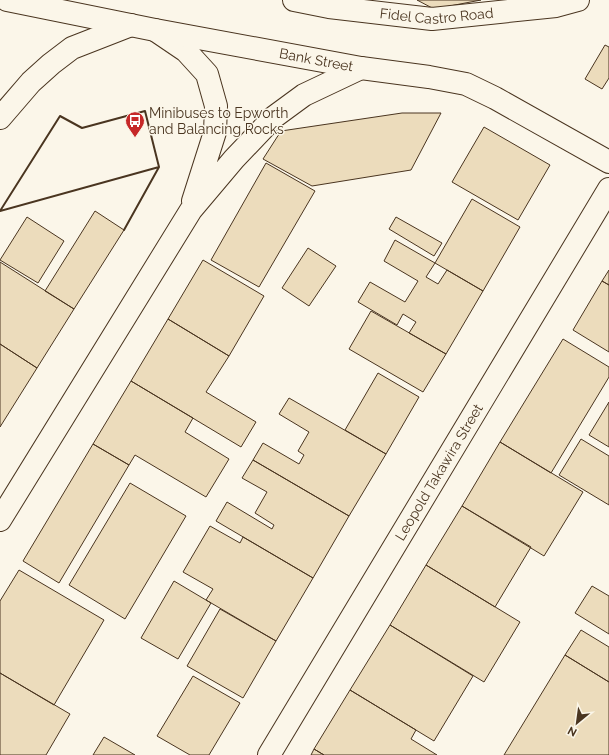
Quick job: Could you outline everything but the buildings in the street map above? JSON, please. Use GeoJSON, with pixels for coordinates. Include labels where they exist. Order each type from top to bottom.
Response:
{"type":"FeatureCollection","features":[{"type":"Feature","properties":{"kind":"street","name":"Bank Street"},"geometry":{"type":"LineString","coordinates":[[7,0],[154,30],[361,68],[429,77],[466,84],[495,98],[609,162]]}},
{"type":"Feature","properties":{"kind":"street","name":"Fidel Castro Road"},"geometry":{"type":"LineString","coordinates":[[294,0],[331,3],[432,19],[556,6],[578,0]]}},
{"type":"Feature","properties":{"kind":"street"},"geometry":{"type":"LineString","coordinates":[[0,118],[31,82],[72,48],[131,25]]}},
{"type":"Feature","properties":{"kind":"street"},"geometry":{"type":"LineString","coordinates":[[154,30],[186,51],[207,74],[216,106],[215,132],[191,210]]}},
{"type":"Feature","properties":{"kind":"street"},"geometry":{"type":"LineString","coordinates":[[0,520],[191,210],[234,159],[274,117],[304,95],[361,68]]}},
{"type":"Feature","properties":{"kind":"street","name":"Leopold Takawira Street"},"geometry":{"type":"LineString","coordinates":[[269,755],[609,189]]}},
{"type":"Feature","properties":{"kind":"wall"},"geometry":{"type":"LineString","coordinates":[[0,211],[60,116],[82,128],[145,111],[159,167],[124,230]]}},
{"type":"Feature","properties":{"kind":"wall"},"geometry":{"type":"LineString","coordinates":[[0,211],[159,167]]}},
{"type":"Feature","properties":{"kind":"place","name":"Minibuses to Epworth and Balancing Rocks"},"geometry":{"type":"Point","coordinates":[135,138]}}]}
